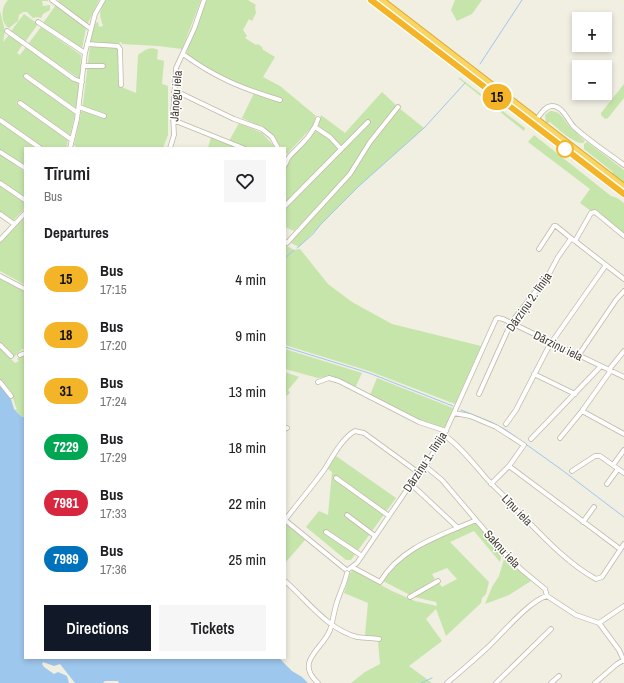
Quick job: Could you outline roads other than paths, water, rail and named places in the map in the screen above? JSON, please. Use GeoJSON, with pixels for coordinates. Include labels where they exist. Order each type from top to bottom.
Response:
{"type":"FeatureCollection","features":[{"type":"Feature","properties":{"kind":"highway"},"geometry":{"type":"LineString","coordinates":[[371,0],[624,186]]}},
{"type":"Feature","properties":{"kind":"highway"},"geometry":{"type":"LineString","coordinates":[[381,0],[624,194]]}},
{"type":"Feature","properties":{"kind":"street"},"geometry":{"type":"LineString","coordinates":[[52,0],[91,29]]}},
{"type":"Feature","properties":{"kind":"street"},"geometry":{"type":"LineString","coordinates":[[70,147],[79,107],[85,53],[95,14],[102,0]]}},
{"type":"Feature","properties":{"kind":"street","name":"Jāņogu iela"},"geometry":{"type":"LineString","coordinates":[[172,147],[174,136],[173,120],[176,68],[194,29],[204,0]]}},
{"type":"Feature","properties":{"kind":"street"},"geometry":{"type":"LineString","coordinates":[[38,22],[85,53]]}},
{"type":"Feature","properties":{"kind":"street"},"geometry":{"type":"LineString","coordinates":[[7,31],[74,79],[82,82]]}},
{"type":"Feature","properties":{"kind":"street"},"geometry":{"type":"LineString","coordinates":[[87,44],[118,46],[120,49],[121,85]]}},
{"type":"Feature","properties":{"kind":"street"},"geometry":{"type":"LineString","coordinates":[[183,54],[220,78],[250,91],[280,100]]}},
{"type":"Feature","properties":{"kind":"street"},"geometry":{"type":"LineString","coordinates":[[84,66],[103,66]]}},
{"type":"Feature","properties":{"kind":"street"},"geometry":{"type":"LineString","coordinates":[[26,76],[78,112]]}},
{"type":"Feature","properties":{"kind":"street"},"geometry":{"type":"LineString","coordinates":[[174,92],[182,94],[234,119],[262,129],[272,137],[277,147]]}},
{"type":"Feature","properties":{"kind":"street"},"geometry":{"type":"LineString","coordinates":[[20,103],[72,140]]}},
{"type":"Feature","properties":{"kind":"street"},"geometry":{"type":"LineString","coordinates":[[79,107],[104,116]]}},
{"type":"Feature","properties":{"kind":"street"},"geometry":{"type":"LineString","coordinates":[[286,243],[350,174],[370,142],[398,107]]}},
{"type":"Feature","properties":{"kind":"street"},"geometry":{"type":"LineString","coordinates":[[535,122],[547,107],[556,107],[574,126],[624,165]]}},
{"type":"Feature","properties":{"kind":"street"},"geometry":{"type":"LineString","coordinates":[[286,157],[312,132],[318,118]]}},
{"type":"Feature","properties":{"kind":"street"},"geometry":{"type":"LineString","coordinates":[[0,120],[39,147]]}},
{"type":"Feature","properties":{"kind":"street"},"geometry":{"type":"LineString","coordinates":[[173,120],[240,147]]}},
{"type":"Feature","properties":{"kind":"street"},"geometry":{"type":"LineString","coordinates":[[286,205],[368,122]]}},
{"type":"Feature","properties":{"kind":"street"},"geometry":{"type":"LineString","coordinates":[[315,127],[330,137],[341,149]]}},
{"type":"Feature","properties":{"kind":"street"},"geometry":{"type":"LineString","coordinates":[[0,152],[24,167]]}},
{"type":"Feature","properties":{"kind":"street"},"geometry":{"type":"LineString","coordinates":[[0,183],[24,199]]}},
{"type":"Feature","properties":{"kind":"street","name":"Dārziņu 2. līnija"},"geometry":{"type":"LineString","coordinates":[[479,394],[512,323],[549,274],[568,242],[574,240],[591,213],[595,212],[598,214],[624,236]]}},
{"type":"Feature","properties":{"kind":"street"},"geometry":{"type":"LineString","coordinates":[[0,214],[14,224]]}},
{"type":"Feature","properties":{"kind":"street"},"geometry":{"type":"LineString","coordinates":[[0,240],[24,214]]}},
{"type":"Feature","properties":{"kind":"street"},"geometry":{"type":"LineString","coordinates":[[539,249],[554,226],[556,226],[624,279]]}},
{"type":"Feature","properties":{"kind":"street"},"geometry":{"type":"LineString","coordinates":[[506,424],[516,410],[552,343],[606,265]]}},
{"type":"Feature","properties":{"kind":"street"},"geometry":{"type":"LineString","coordinates":[[0,276],[24,288]]}},
{"type":"Feature","properties":{"kind":"street"},"geometry":{"type":"LineString","coordinates":[[578,356],[624,291]]}},
{"type":"Feature","properties":{"kind":"street","name":"Dārziņu iela"},"geometry":{"type":"LineString","coordinates":[[484,346],[498,318],[512,323],[624,377]]}},
{"type":"Feature","properties":{"kind":"street"},"geometry":{"type":"LineString","coordinates":[[0,345],[11,356]]}},
{"type":"Feature","properties":{"kind":"street","name":"Dārziņu 1. līnija"},"geometry":{"type":"LineString","coordinates":[[348,569],[362,556],[425,466],[445,433],[484,346]]}},
{"type":"Feature","properties":{"kind":"street"},"geometry":{"type":"LineString","coordinates":[[560,438],[582,411],[624,351]]}},
{"type":"Feature","properties":{"kind":"street"},"geometry":{"type":"LineString","coordinates":[[20,355],[24,353]]}},
{"type":"Feature","properties":{"kind":"street"},"geometry":{"type":"LineString","coordinates":[[531,439],[601,366]]}},
{"type":"Feature","properties":{"kind":"street"},"geometry":{"type":"LineString","coordinates":[[534,374],[575,394]]}},
{"type":"Feature","properties":{"kind":"street"},"geometry":{"type":"LineString","coordinates":[[318,382],[330,378],[339,381],[419,422],[445,433]]}},
{"type":"Feature","properties":{"kind":"street"},"geometry":{"type":"LineString","coordinates":[[0,382],[11,396]]}},
{"type":"Feature","properties":{"kind":"street"},"geometry":{"type":"LineString","coordinates":[[582,411],[624,434]]}},
{"type":"Feature","properties":{"kind":"street"},"geometry":{"type":"LineString","coordinates":[[454,413],[470,416],[496,427],[524,445],[509,466],[491,484]]}},
{"type":"Feature","properties":{"kind":"street"},"geometry":{"type":"LineString","coordinates":[[286,519],[324,470],[334,454],[351,433],[355,431],[364,434],[419,473]]}},
{"type":"Feature","properties":{"kind":"street","name":"Līņu iela"},"geometry":{"type":"LineString","coordinates":[[445,433],[491,484],[551,545],[573,564],[596,579],[602,578],[620,549]]}},
{"type":"Feature","properties":{"kind":"street"},"geometry":{"type":"LineString","coordinates":[[613,466],[624,450]]}},
{"type":"Feature","properties":{"kind":"street"},"geometry":{"type":"LineString","coordinates":[[572,471],[595,456],[600,456],[624,473]]}},
{"type":"Feature","properties":{"kind":"street","name":"Sakņu iela"},"geometry":{"type":"LineString","coordinates":[[425,466],[442,480],[505,554],[545,589],[548,596],[576,615],[599,623]]}},
{"type":"Feature","properties":{"kind":"street"},"geometry":{"type":"LineString","coordinates":[[509,466],[620,549],[624,544]]}},
{"type":"Feature","properties":{"kind":"street"},"geometry":{"type":"LineString","coordinates":[[607,484],[618,469]]}},
{"type":"Feature","properties":{"kind":"street"},"geometry":{"type":"LineString","coordinates":[[336,478],[389,516]]}},
{"type":"Feature","properties":{"kind":"street"},"geometry":{"type":"LineString","coordinates":[[411,484],[458,528]]}},
{"type":"Feature","properties":{"kind":"street"},"geometry":{"type":"LineString","coordinates":[[583,522],[594,507]]}},
{"type":"Feature","properties":{"kind":"street"},"geometry":{"type":"LineString","coordinates":[[347,515],[375,536]]}},
{"type":"Feature","properties":{"kind":"street"},"geometry":{"type":"LineString","coordinates":[[286,521],[348,569],[380,582],[384,574],[408,552],[425,542],[476,520]]}},
{"type":"Feature","properties":{"kind":"street"},"geometry":{"type":"LineString","coordinates":[[326,532],[362,556]]}},
{"type":"Feature","properties":{"kind":"street"},"geometry":{"type":"LineString","coordinates":[[318,683],[310,672],[310,661],[314,651],[328,635],[337,601],[348,569]]}},
{"type":"Feature","properties":{"kind":"street"},"geometry":{"type":"LineString","coordinates":[[286,581],[310,606],[339,630],[358,637],[379,639]]}},
{"type":"Feature","properties":{"kind":"street"},"geometry":{"type":"LineString","coordinates":[[410,597],[438,581]]}},
{"type":"Feature","properties":{"kind":"street"},"geometry":{"type":"LineString","coordinates":[[447,683],[487,648],[529,607],[540,598],[548,596]]}},
{"type":"Feature","properties":{"kind":"street"},"geometry":{"type":"LineString","coordinates":[[595,683],[617,664],[624,661],[619,650],[599,623],[624,606]]}},
{"type":"Feature","properties":{"kind":"street"},"geometry":{"type":"LineString","coordinates":[[496,683],[551,629]]}},
{"type":"Feature","properties":{"kind":"street"},"geometry":{"type":"LineString","coordinates":[[551,683],[559,676]]}},
{"type":"Feature","properties":{"kind":"water"},"geometry":{"type":"Polygon","coordinates":[[[0,383],[10,396],[14,409],[22,417],[24,417],[24,659],[280,659],[292,671],[308,683],[119,683],[118,681],[105,681],[103,683],[75,683],[60,664],[54,666],[43,662],[42,664],[44,667],[54,674],[58,672],[67,676],[69,683],[0,683],[0,383]]]}},
{"type":"Feature","properties":{"kind":"waterway"},"geometry":{"type":"LineString","coordinates":[[480,64],[522,0]]}},
{"type":"Feature","properties":{"kind":"waterway"},"geometry":{"type":"LineString","coordinates":[[297,248],[313,234],[359,186],[424,128],[465,83]]}},
{"type":"Feature","properties":{"kind":"waterway"},"geometry":{"type":"LineString","coordinates":[[286,257],[294,250]]}},
{"type":"Feature","properties":{"kind":"waterway"},"geometry":{"type":"LineString","coordinates":[[286,347],[369,373],[453,406]]}},
{"type":"Feature","properties":{"kind":"waterway"},"geometry":{"type":"LineString","coordinates":[[461,410],[491,422],[506,430],[624,517]]}},
{"type":"Feature","properties":{"kind":"waterway"},"geometry":{"type":"LineString","coordinates":[[421,683],[432,678]]}}]}
